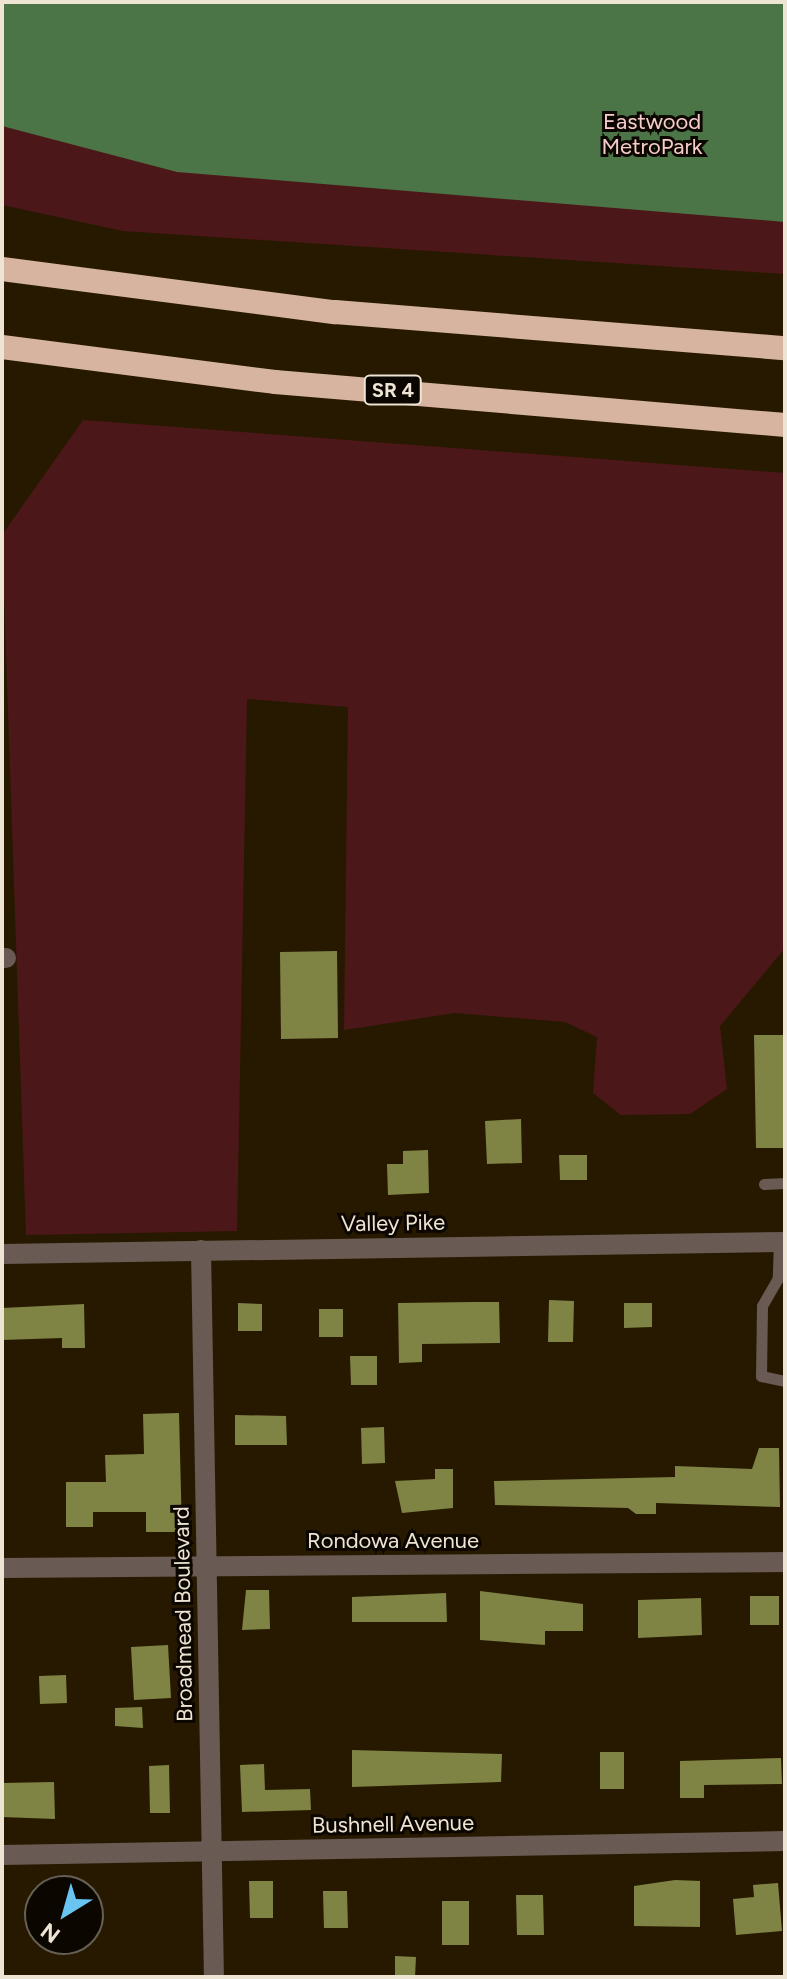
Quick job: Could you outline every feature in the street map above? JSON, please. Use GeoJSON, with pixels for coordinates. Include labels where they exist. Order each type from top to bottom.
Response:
{"type":"FeatureCollection","features":[{"type":"Feature","properties":{"kind":"highway"},"geometry":{"type":"LineString","coordinates":[[2,269],[335,312],[785,348]]}},
{"type":"Feature","properties":{"kind":"highway","name":"SR 4"},"geometry":{"type":"LineString","coordinates":[[2,347],[275,382],[785,425]]}},
{"type":"Feature","properties":{"kind":"street","name":"Valley Pike"},"geometry":{"type":"LineString","coordinates":[[2,1254],[782,1242]]}},
{"type":"Feature","properties":{"kind":"street","name":"Broadmead Boulevard"},"geometry":{"type":"LineString","coordinates":[[201,1250],[214,1977]]}},
{"type":"Feature","properties":{"kind":"street","name":"Rondowa Avenue"},"geometry":{"type":"LineString","coordinates":[[2,1568],[785,1562]]}},
{"type":"Feature","properties":{"kind":"street","name":"Bushnell Avenue"},"geometry":{"type":"LineString","coordinates":[[2,1855],[785,1841]]}},
{"type":"Feature","properties":{"kind":"lane"},"geometry":{"type":"LineString","coordinates":[[764,1184],[785,1183]]}},
{"type":"Feature","properties":{"kind":"lane"},"geometry":{"type":"LineString","coordinates":[[782,1242],[778,1278],[762,1306],[761,1376],[785,1381]]}},
{"type":"Feature","properties":{"kind":"green space","name":"Eastwood MetroPark"},"geometry":{"type":"Polygon","coordinates":[[[2,2],[785,2],[785,274],[123,231],[2,205],[2,2]]]}},
{"type":"Feature","properties":{"kind":"green space"},"geometry":{"type":"Polygon","coordinates":[[[83,420],[785,473],[785,948],[720,1026],[727,1089],[690,1114],[621,1115],[593,1093],[597,1037],[565,1022],[455,1013],[344,1030],[348,707],[247,699],[237,1231],[26,1235],[2,535],[83,420]]]}},
{"type":"Feature","properties":{"kind":"shaded area","name":"Eastwood MetroPark"},"geometry":{"type":"Polygon","coordinates":[[[2,2],[785,2],[785,222],[177,172],[2,126],[2,2]]]}},
{"type":"Feature","properties":{"kind":"building"},"geometry":{"type":"Polygon","coordinates":[[[337,951],[338,1038],[281,1039],[280,952],[337,951]]]}},
{"type":"Feature","properties":{"kind":"building"},"geometry":{"type":"Polygon","coordinates":[[[754,1035],[785,1035],[785,1148],[756,1148],[754,1035]]]}},
{"type":"Feature","properties":{"kind":"building"},"geometry":{"type":"Polygon","coordinates":[[[521,1119],[522,1163],[487,1164],[485,1121],[521,1119]]]}},
{"type":"Feature","properties":{"kind":"building"},"geometry":{"type":"Polygon","coordinates":[[[428,1150],[429,1193],[388,1195],[387,1164],[403,1164],[403,1151],[428,1150]]]}},
{"type":"Feature","properties":{"kind":"building"},"geometry":{"type":"Polygon","coordinates":[[[559,1155],[587,1155],[587,1180],[560,1180],[559,1155]]]}},
{"type":"Feature","properties":{"kind":"building"},"geometry":{"type":"Polygon","coordinates":[[[549,1300],[574,1301],[573,1342],[548,1342],[549,1300]]]}},
{"type":"Feature","properties":{"kind":"building"},"geometry":{"type":"Polygon","coordinates":[[[499,1302],[500,1343],[422,1344],[422,1362],[399,1363],[398,1303],[499,1302]]]}},
{"type":"Feature","properties":{"kind":"building"},"geometry":{"type":"Polygon","coordinates":[[[238,1303],[262,1304],[262,1331],[238,1331],[238,1303]]]}},
{"type":"Feature","properties":{"kind":"building"},"geometry":{"type":"Polygon","coordinates":[[[624,1303],[652,1303],[652,1327],[624,1328],[624,1303]]]}},
{"type":"Feature","properties":{"kind":"building"},"geometry":{"type":"Polygon","coordinates":[[[84,1304],[85,1348],[62,1348],[62,1338],[2,1340],[2,1308],[84,1304]]]}},
{"type":"Feature","properties":{"kind":"building"},"geometry":{"type":"Polygon","coordinates":[[[319,1309],[343,1309],[343,1337],[319,1337],[319,1309]]]}},
{"type":"Feature","properties":{"kind":"building"},"geometry":{"type":"Polygon","coordinates":[[[350,1356],[377,1356],[377,1385],[351,1385],[350,1356]]]}},
{"type":"Feature","properties":{"kind":"building"},"geometry":{"type":"Polygon","coordinates":[[[179,1413],[182,1532],[146,1532],[146,1512],[93,1512],[93,1527],[66,1527],[66,1482],[106,1482],[105,1455],[144,1454],[143,1414],[179,1413]]]}},
{"type":"Feature","properties":{"kind":"building"},"geometry":{"type":"Polygon","coordinates":[[[235,1415],[286,1416],[287,1445],[235,1445],[235,1415]]]}},
{"type":"Feature","properties":{"kind":"building"},"geometry":{"type":"Polygon","coordinates":[[[384,1427],[385,1463],[362,1464],[361,1428],[384,1427]]]}},
{"type":"Feature","properties":{"kind":"building"},"geometry":{"type":"Polygon","coordinates":[[[759,1448],[779,1448],[780,1507],[656,1503],[656,1514],[636,1514],[628,1508],[495,1505],[494,1481],[675,1477],[675,1466],[752,1469],[759,1448]]]}},
{"type":"Feature","properties":{"kind":"building"},"geometry":{"type":"Polygon","coordinates":[[[435,1469],[453,1469],[453,1508],[402,1513],[395,1481],[435,1479],[435,1469]]]}},
{"type":"Feature","properties":{"kind":"building"},"geometry":{"type":"Polygon","coordinates":[[[246,1590],[269,1590],[270,1629],[242,1630],[246,1590]]]}},
{"type":"Feature","properties":{"kind":"building"},"geometry":{"type":"Polygon","coordinates":[[[480,1591],[583,1604],[583,1631],[545,1631],[545,1645],[480,1640],[480,1591]]]}},
{"type":"Feature","properties":{"kind":"building"},"geometry":{"type":"Polygon","coordinates":[[[446,1593],[447,1622],[352,1622],[352,1597],[446,1593]]]}},
{"type":"Feature","properties":{"kind":"building"},"geometry":{"type":"Polygon","coordinates":[[[750,1596],[779,1596],[779,1625],[750,1625],[750,1596]]]}},
{"type":"Feature","properties":{"kind":"building"},"geometry":{"type":"Polygon","coordinates":[[[701,1598],[702,1635],[638,1638],[638,1600],[701,1598]]]}},
{"type":"Feature","properties":{"kind":"building"},"geometry":{"type":"Polygon","coordinates":[[[168,1645],[171,1698],[134,1700],[131,1647],[168,1645]]]}},
{"type":"Feature","properties":{"kind":"building"},"geometry":{"type":"Polygon","coordinates":[[[66,1675],[67,1703],[40,1704],[39,1676],[66,1675]]]}},
{"type":"Feature","properties":{"kind":"building"},"geometry":{"type":"Polygon","coordinates":[[[142,1707],[143,1728],[115,1726],[115,1708],[142,1707]]]}},
{"type":"Feature","properties":{"kind":"building"},"geometry":{"type":"Polygon","coordinates":[[[352,1750],[502,1754],[501,1782],[352,1787],[352,1750]]]}},
{"type":"Feature","properties":{"kind":"building"},"geometry":{"type":"Polygon","coordinates":[[[600,1752],[624,1752],[624,1789],[600,1789],[600,1752]]]}},
{"type":"Feature","properties":{"kind":"building"},"geometry":{"type":"Polygon","coordinates":[[[781,1758],[782,1784],[704,1785],[704,1798],[680,1798],[680,1761],[781,1758]]]}},
{"type":"Feature","properties":{"kind":"building"},"geometry":{"type":"Polygon","coordinates":[[[264,1764],[265,1790],[310,1789],[311,1810],[242,1812],[240,1765],[264,1764]]]}},
{"type":"Feature","properties":{"kind":"building"},"geometry":{"type":"Polygon","coordinates":[[[169,1765],[170,1813],[150,1813],[149,1766],[169,1765]]]}},
{"type":"Feature","properties":{"kind":"building"},"geometry":{"type":"Polygon","coordinates":[[[54,1782],[55,1819],[2,1817],[2,1783],[54,1782]]]}},
{"type":"Feature","properties":{"kind":"building"},"geometry":{"type":"Polygon","coordinates":[[[675,1880],[700,1881],[700,1927],[634,1926],[634,1886],[675,1880]]]}},
{"type":"Feature","properties":{"kind":"building"},"geometry":{"type":"Polygon","coordinates":[[[249,1881],[273,1881],[273,1918],[250,1918],[249,1881]]]}},
{"type":"Feature","properties":{"kind":"building"},"geometry":{"type":"Polygon","coordinates":[[[778,1883],[782,1931],[736,1935],[733,1899],[754,1897],[753,1885],[778,1883]]]}},
{"type":"Feature","properties":{"kind":"building"},"geometry":{"type":"Polygon","coordinates":[[[323,1891],[347,1891],[348,1928],[324,1928],[323,1891]]]}},
{"type":"Feature","properties":{"kind":"building"},"geometry":{"type":"Polygon","coordinates":[[[516,1895],[543,1895],[544,1935],[517,1935],[516,1895]]]}},
{"type":"Feature","properties":{"kind":"building"},"geometry":{"type":"Polygon","coordinates":[[[442,1901],[469,1901],[469,1945],[442,1945],[442,1901]]]}},
{"type":"Feature","properties":{"kind":"building"},"geometry":{"type":"Polygon","coordinates":[[[395,1956],[416,1957],[415,1977],[395,1977],[395,1956]]]}}]}
